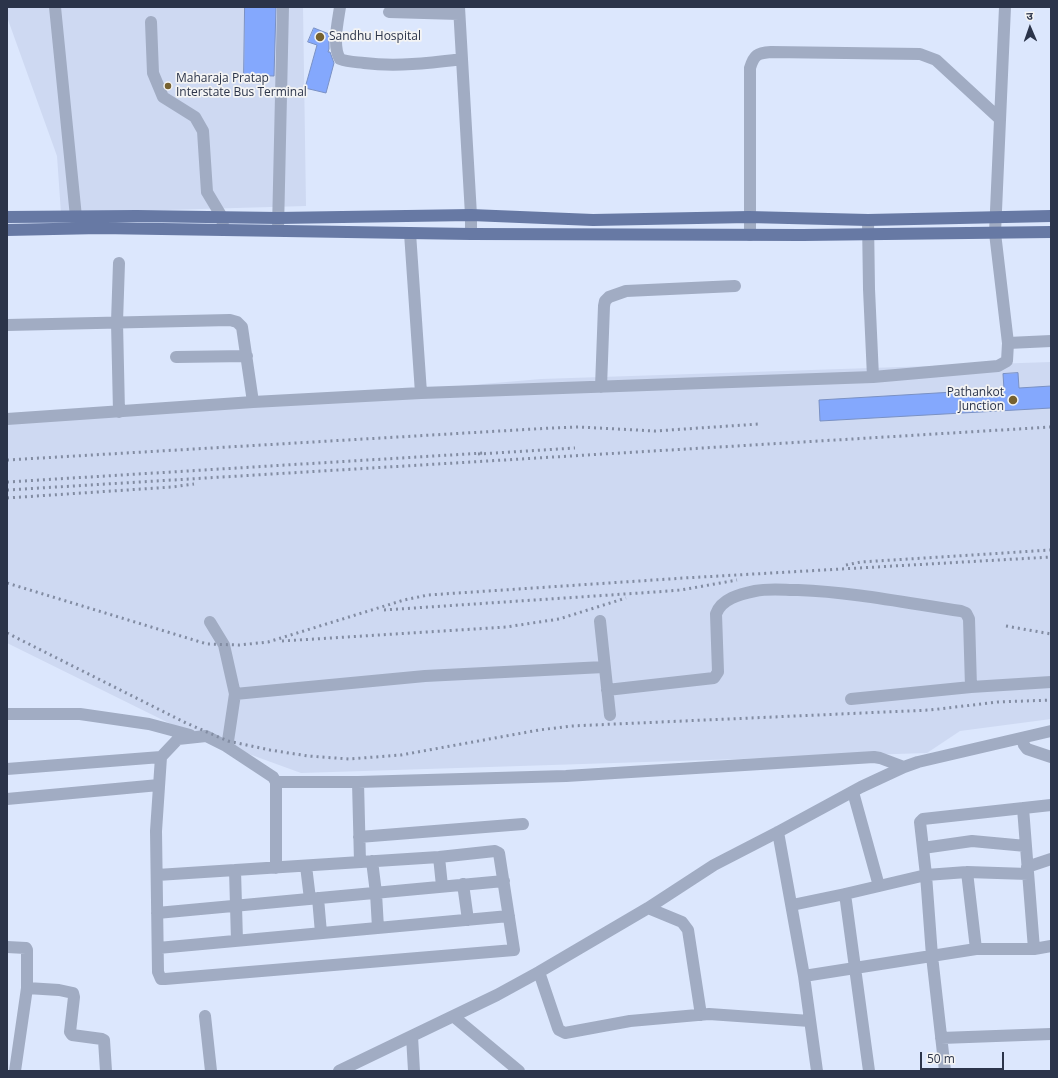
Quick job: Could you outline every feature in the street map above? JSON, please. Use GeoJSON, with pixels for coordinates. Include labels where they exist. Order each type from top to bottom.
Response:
{"type":"FeatureCollection","features":[{"type":"Feature","properties":{"kind":"main road"},"geometry":{"type":"LineString","coordinates":[[7,230],[137,216],[278,218],[471,216],[593,220],[749,217],[868,220],[996,216],[1051,216]]}},
{"type":"Feature","properties":{"kind":"main road"},"geometry":{"type":"LineString","coordinates":[[7,217],[77,223],[224,231],[278,232],[750,235],[995,234],[1051,232]]}},
{"type":"Feature","properties":{"kind":"street"},"geometry":{"type":"LineString","coordinates":[[55,7],[77,223]]}},
{"type":"Feature","properties":{"kind":"street"},"geometry":{"type":"LineString","coordinates":[[278,232],[283,7]]}},
{"type":"Feature","properties":{"kind":"street"},"geometry":{"type":"LineString","coordinates":[[340,7],[336,45],[340,59],[380,65],[396,65],[462,59]]}},
{"type":"Feature","properties":{"kind":"street"},"geometry":{"type":"LineString","coordinates":[[7,419],[253,402],[421,393],[873,377],[998,366],[1007,361],[1008,344],[995,234],[1005,7]]}},
{"type":"Feature","properties":{"kind":"street"},"geometry":{"type":"LineString","coordinates":[[389,12],[459,11],[471,234]]}},
{"type":"Feature","properties":{"kind":"street"},"geometry":{"type":"LineString","coordinates":[[151,22],[153,73],[163,97],[195,117],[202,131],[207,192],[222,217],[224,231]]}},
{"type":"Feature","properties":{"kind":"street"},"geometry":{"type":"LineString","coordinates":[[750,235],[750,68],[753,59],[763,52],[920,54],[936,60],[1000,120]]}},
{"type":"Feature","properties":{"kind":"street"},"geometry":{"type":"LineString","coordinates":[[868,220],[873,377]]}},
{"type":"Feature","properties":{"kind":"street"},"geometry":{"type":"LineString","coordinates":[[410,233],[421,393]]}},
{"type":"Feature","properties":{"kind":"street"},"geometry":{"type":"LineString","coordinates":[[119,263],[117,322],[119,412]]}},
{"type":"Feature","properties":{"kind":"street"},"geometry":{"type":"LineString","coordinates":[[601,387],[605,300],[626,291],[735,286]]}},
{"type":"Feature","properties":{"kind":"street"},"geometry":{"type":"LineString","coordinates":[[7,325],[230,320],[237,322],[242,327],[253,402]]}},
{"type":"Feature","properties":{"kind":"street"},"geometry":{"type":"LineString","coordinates":[[1008,344],[1051,340]]}},
{"type":"Feature","properties":{"kind":"street"},"geometry":{"type":"LineString","coordinates":[[176,357],[247,356]]}},
{"type":"Feature","properties":{"kind":"street"},"geometry":{"type":"LineString","coordinates":[[607,690],[714,678],[718,672],[717,608],[722,602],[737,596],[756,591],[771,590],[828,591],[966,613],[970,619],[971,687]]}},
{"type":"Feature","properties":{"kind":"street"},"geometry":{"type":"LineString","coordinates":[[600,621],[610,715]]}},
{"type":"Feature","properties":{"kind":"street"},"geometry":{"type":"LineString","coordinates":[[210,622],[224,645],[235,694],[226,746]]}},
{"type":"Feature","properties":{"kind":"street"},"geometry":{"type":"LineString","coordinates":[[235,694],[425,676],[604,667]]}},
{"type":"Feature","properties":{"kind":"street"},"geometry":{"type":"LineString","coordinates":[[851,699],[971,687],[1051,682]]}},
{"type":"Feature","properties":{"kind":"street"},"geometry":{"type":"LineString","coordinates":[[7,714],[80,714],[149,724],[196,737]]}},
{"type":"Feature","properties":{"kind":"street"},"geometry":{"type":"LineString","coordinates":[[339,1071],[497,995],[648,908],[714,865],[904,767],[918,762],[1051,731]]}},
{"type":"Feature","properties":{"kind":"street"},"geometry":{"type":"LineString","coordinates":[[157,875],[276,868],[360,862],[372,862],[495,851],[499,853],[514,950],[165,980],[159,977],[156,831],[161,757],[178,739],[206,736],[226,746],[273,778],[276,782],[276,868]]}},
{"type":"Feature","properties":{"kind":"street"},"geometry":{"type":"LineString","coordinates":[[1022,738],[1027,749],[1051,757]]}},
{"type":"Feature","properties":{"kind":"street"},"geometry":{"type":"LineString","coordinates":[[7,769],[161,757]]}},
{"type":"Feature","properties":{"kind":"street"},"geometry":{"type":"LineString","coordinates":[[276,782],[358,782],[566,776],[874,757],[904,767]]}},
{"type":"Feature","properties":{"kind":"street"},"geometry":{"type":"LineString","coordinates":[[358,782],[360,862]]}},
{"type":"Feature","properties":{"kind":"street"},"geometry":{"type":"LineString","coordinates":[[7,799],[159,785]]}},
{"type":"Feature","properties":{"kind":"street"},"geometry":{"type":"LineString","coordinates":[[853,792],[879,886]]}},
{"type":"Feature","properties":{"kind":"street"},"geometry":{"type":"LineString","coordinates":[[945,1071],[932,956],[926,875],[920,824],[923,819],[1051,805]]}},
{"type":"Feature","properties":{"kind":"street"},"geometry":{"type":"LineString","coordinates":[[1023,808],[1034,949]]}},
{"type":"Feature","properties":{"kind":"street"},"geometry":{"type":"LineString","coordinates":[[359,837],[523,824]]}},
{"type":"Feature","properties":{"kind":"street"},"geometry":{"type":"LineString","coordinates":[[778,832],[804,976],[817,1071]]}},
{"type":"Feature","properties":{"kind":"street"},"geometry":{"type":"LineString","coordinates":[[923,848],[972,841],[1026,846]]}},
{"type":"Feature","properties":{"kind":"street"},"geometry":{"type":"LineString","coordinates":[[439,857],[442,886]]}},
{"type":"Feature","properties":{"kind":"street"},"geometry":{"type":"LineString","coordinates":[[792,905],[926,875],[1028,870],[1051,859]]}},
{"type":"Feature","properties":{"kind":"street"},"geometry":{"type":"LineString","coordinates":[[372,862],[376,892],[378,928]]}},
{"type":"Feature","properties":{"kind":"street"},"geometry":{"type":"LineString","coordinates":[[306,866],[321,934]]}},
{"type":"Feature","properties":{"kind":"street"},"geometry":{"type":"LineString","coordinates":[[235,870],[236,941]]}},
{"type":"Feature","properties":{"kind":"street"},"geometry":{"type":"LineString","coordinates":[[968,872],[976,949]]}},
{"type":"Feature","properties":{"kind":"street"},"geometry":{"type":"LineString","coordinates":[[157,913],[504,881]]}},
{"type":"Feature","properties":{"kind":"street"},"geometry":{"type":"LineString","coordinates":[[463,884],[468,920]]}},
{"type":"Feature","properties":{"kind":"street"},"geometry":{"type":"LineString","coordinates":[[845,894],[869,1071]]}},
{"type":"Feature","properties":{"kind":"street"},"geometry":{"type":"LineString","coordinates":[[648,908],[682,922],[688,930],[701,1015]]}},
{"type":"Feature","properties":{"kind":"street"},"geometry":{"type":"LineString","coordinates":[[158,948],[509,916]]}},
{"type":"Feature","properties":{"kind":"street"},"geometry":{"type":"LineString","coordinates":[[804,976],[976,949],[1034,949],[1051,946]]}},
{"type":"Feature","properties":{"kind":"street"},"geometry":{"type":"LineString","coordinates":[[7,947],[26,948],[27,950],[27,988],[15,1071]]}},
{"type":"Feature","properties":{"kind":"street"},"geometry":{"type":"LineString","coordinates":[[539,972],[558,1028],[565,1033],[630,1021],[709,1014],[810,1020]]}},
{"type":"Feature","properties":{"kind":"street"},"geometry":{"type":"LineString","coordinates":[[27,988],[59,990],[73,993],[74,997],[70,1032],[72,1034],[104,1040],[106,1071]]}},
{"type":"Feature","properties":{"kind":"street"},"geometry":{"type":"LineString","coordinates":[[205,1016],[211,1071]]}},
{"type":"Feature","properties":{"kind":"street"},"geometry":{"type":"LineString","coordinates":[[454,1016],[519,1071]]}},
{"type":"Feature","properties":{"kind":"street"},"geometry":{"type":"LineString","coordinates":[[941,1038],[1051,1034]]}},
{"type":"Feature","properties":{"kind":"street"},"geometry":{"type":"LineString","coordinates":[[412,1036],[414,1071]]}},
{"type":"Feature","properties":{"kind":"shaded area","name":"Maharaja Pratap Interstate Bus Terminal"},"geometry":{"type":"Polygon","coordinates":[[[7,7],[303,7],[306,206],[61,213],[57,156],[7,17],[7,7]]]}},
{"type":"Feature","properties":{"kind":"shaded area"},"geometry":{"type":"Polygon","coordinates":[[[1051,362],[1051,719],[960,731],[927,753],[301,773],[183,730],[7,643],[7,423],[124,415],[541,379],[1051,362]]]}},
{"type":"Feature","properties":{"kind":"building"},"geometry":{"type":"Polygon","coordinates":[[[245,7],[276,7],[274,76],[244,75],[245,7]]]}},
{"type":"Feature","properties":{"kind":"building"},"geometry":{"type":"Polygon","coordinates":[[[314,28],[329,34],[328,52],[330,52],[334,63],[326,93],[305,88],[317,45],[308,42],[314,28]]]}},
{"type":"Feature","properties":{"kind":"building"},"geometry":{"type":"Polygon","coordinates":[[[1018,373],[1019,388],[1051,386],[1051,408],[820,421],[819,400],[1004,389],[1003,374],[1018,373]]]}},
{"type":"Feature","properties":{"kind":"railway"},"geometry":{"type":"LineString","coordinates":[[7,460],[551,428],[579,427],[655,431],[759,424]]}},
{"type":"Feature","properties":{"kind":"railway"},"geometry":{"type":"LineString","coordinates":[[7,490],[1051,427]]}},
{"type":"Feature","properties":{"kind":"railway"},"geometry":{"type":"LineString","coordinates":[[478,454],[575,448]]}},
{"type":"Feature","properties":{"kind":"railway"},"geometry":{"type":"LineString","coordinates":[[7,482],[483,453]]}},
{"type":"Feature","properties":{"kind":"railway"},"geometry":{"type":"LineString","coordinates":[[7,498],[172,487],[194,484]]}},
{"type":"Feature","properties":{"kind":"railway"},"geometry":{"type":"LineString","coordinates":[[846,565],[861,562],[1051,550]]}},
{"type":"Feature","properties":{"kind":"railway"},"geometry":{"type":"LineString","coordinates":[[7,583],[207,644],[239,645],[268,642],[404,600],[428,595],[684,578],[1051,557]]}},
{"type":"Feature","properties":{"kind":"railway"},"geometry":{"type":"LineString","coordinates":[[384,610],[681,590],[737,580]]}},
{"type":"Feature","properties":{"kind":"railway"},"geometry":{"type":"LineString","coordinates":[[282,641],[506,627],[559,619],[626,598]]}},
{"type":"Feature","properties":{"kind":"railway"},"geometry":{"type":"LineString","coordinates":[[1006,626],[1051,634]]}},
{"type":"Feature","properties":{"kind":"railway"},"geometry":{"type":"LineString","coordinates":[[7,633],[186,723],[228,741],[308,756],[349,759],[401,755],[539,730],[571,726],[930,710],[998,702],[1051,700]]}},
{"type":"Feature","properties":{"kind":"place","name":"Sandhu Hospital"},"geometry":{"type":"Point","coordinates":[320,37]}},
{"type":"Feature","properties":{"kind":"place","name":"Maharaja Pratap Interstate Bus Terminal"},"geometry":{"type":"Point","coordinates":[168,86]}},
{"type":"Feature","properties":{"kind":"place","name":"Pathankot Junction"},"geometry":{"type":"Point","coordinates":[1013,400]}}]}
